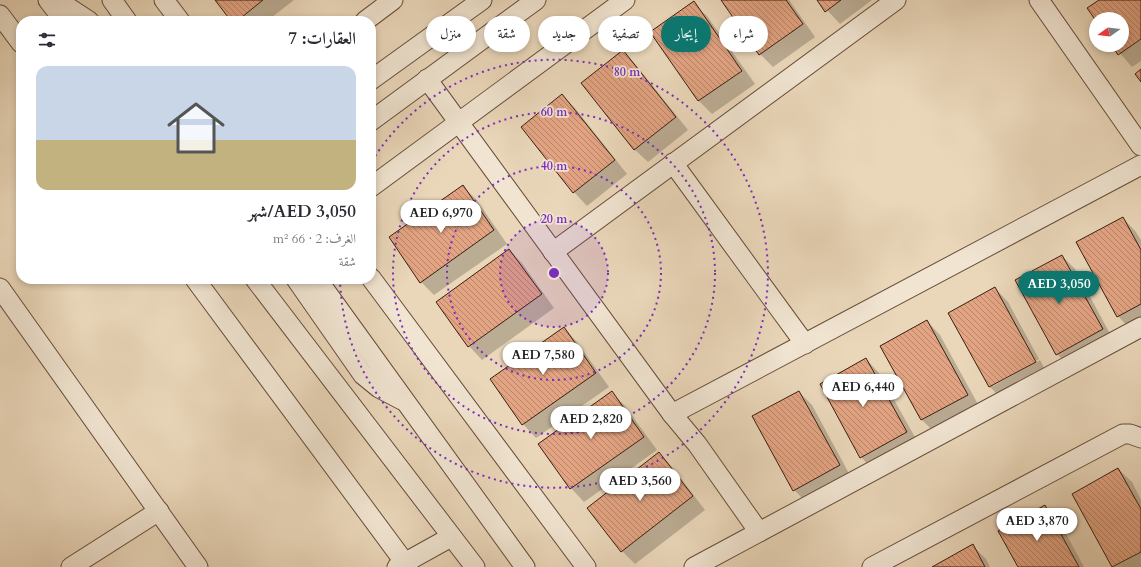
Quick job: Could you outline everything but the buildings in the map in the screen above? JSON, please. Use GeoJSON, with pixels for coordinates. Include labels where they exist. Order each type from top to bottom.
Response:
{"type":"FeatureCollection","features":[{"type":"Feature","properties":{"kind":"street"},"geometry":{"type":"LineString","coordinates":[[48,0],[60,16]]}},
{"type":"Feature","properties":{"kind":"street"},"geometry":{"type":"LineString","coordinates":[[57,0],[81,16]]}},
{"type":"Feature","properties":{"kind":"street"},"geometry":{"type":"LineString","coordinates":[[112,0],[124,16]]}},
{"type":"Feature","properties":{"kind":"street"},"geometry":{"type":"LineString","coordinates":[[164,0],[176,16]]}},
{"type":"Feature","properties":{"kind":"street"},"geometry":{"type":"LineString","coordinates":[[370,11],[393,0]]}},
{"type":"Feature","properties":{"kind":"street"},"geometry":{"type":"LineString","coordinates":[[376,76],[482,0]]}},
{"type":"Feature","properties":{"kind":"street"},"geometry":{"type":"LineString","coordinates":[[376,117],[536,0]]}},
{"type":"Feature","properties":{"kind":"street"},"geometry":{"type":"LineString","coordinates":[[376,183],[625,0]]}},
{"type":"Feature","properties":{"kind":"street"},"geometry":{"type":"LineString","coordinates":[[553,252],[896,0]]}},
{"type":"Feature","properties":{"kind":"street"},"geometry":{"type":"LineString","coordinates":[[1039,0],[1141,146]]}},
{"type":"Feature","properties":{"kind":"street"},"geometry":{"type":"LineString","coordinates":[[0,15],[16,36]]}},
{"type":"Feature","properties":{"kind":"street"},"geometry":{"type":"LineString","coordinates":[[428,79],[672,414],[697,444],[759,532]]}},
{"type":"Feature","properties":{"kind":"street"},"geometry":{"type":"LineString","coordinates":[[674,164],[805,344]]}},
{"type":"Feature","properties":{"kind":"street"},"geometry":{"type":"LineString","coordinates":[[672,414],[1141,165]]}},
{"type":"Feature","properties":{"kind":"street"},"geometry":{"type":"LineString","coordinates":[[199,284],[403,566],[451,536]]}},
{"type":"Feature","properties":{"kind":"street"},"geometry":{"type":"LineString","coordinates":[[259,284],[474,567]]}},
{"type":"Feature","properties":{"kind":"street"},"geometry":{"type":"LineString","coordinates":[[299,284],[363,375],[379,388],[405,402]]}},
{"type":"Feature","properties":{"kind":"street"},"geometry":{"type":"LineString","coordinates":[[321,284],[525,567]]}},
{"type":"Feature","properties":{"kind":"street"},"geometry":{"type":"LineString","coordinates":[[333,284],[337,306]]}},
{"type":"Feature","properties":{"kind":"street"},"geometry":{"type":"LineString","coordinates":[[375,284],[586,567]]}},
{"type":"Feature","properties":{"kind":"street"},"geometry":{"type":"LineString","coordinates":[[0,288],[159,511],[182,547],[198,567]]}},
{"type":"Feature","properties":{"kind":"street"},"geometry":{"type":"LineString","coordinates":[[694,567],[1141,327]]}},
{"type":"Feature","properties":{"kind":"street"},"geometry":{"type":"LineString","coordinates":[[872,567],[1122,434],[1130,434],[1141,438]]}},
{"type":"Feature","properties":{"kind":"street"},"geometry":{"type":"LineString","coordinates":[[72,567],[159,511]]}}]}
